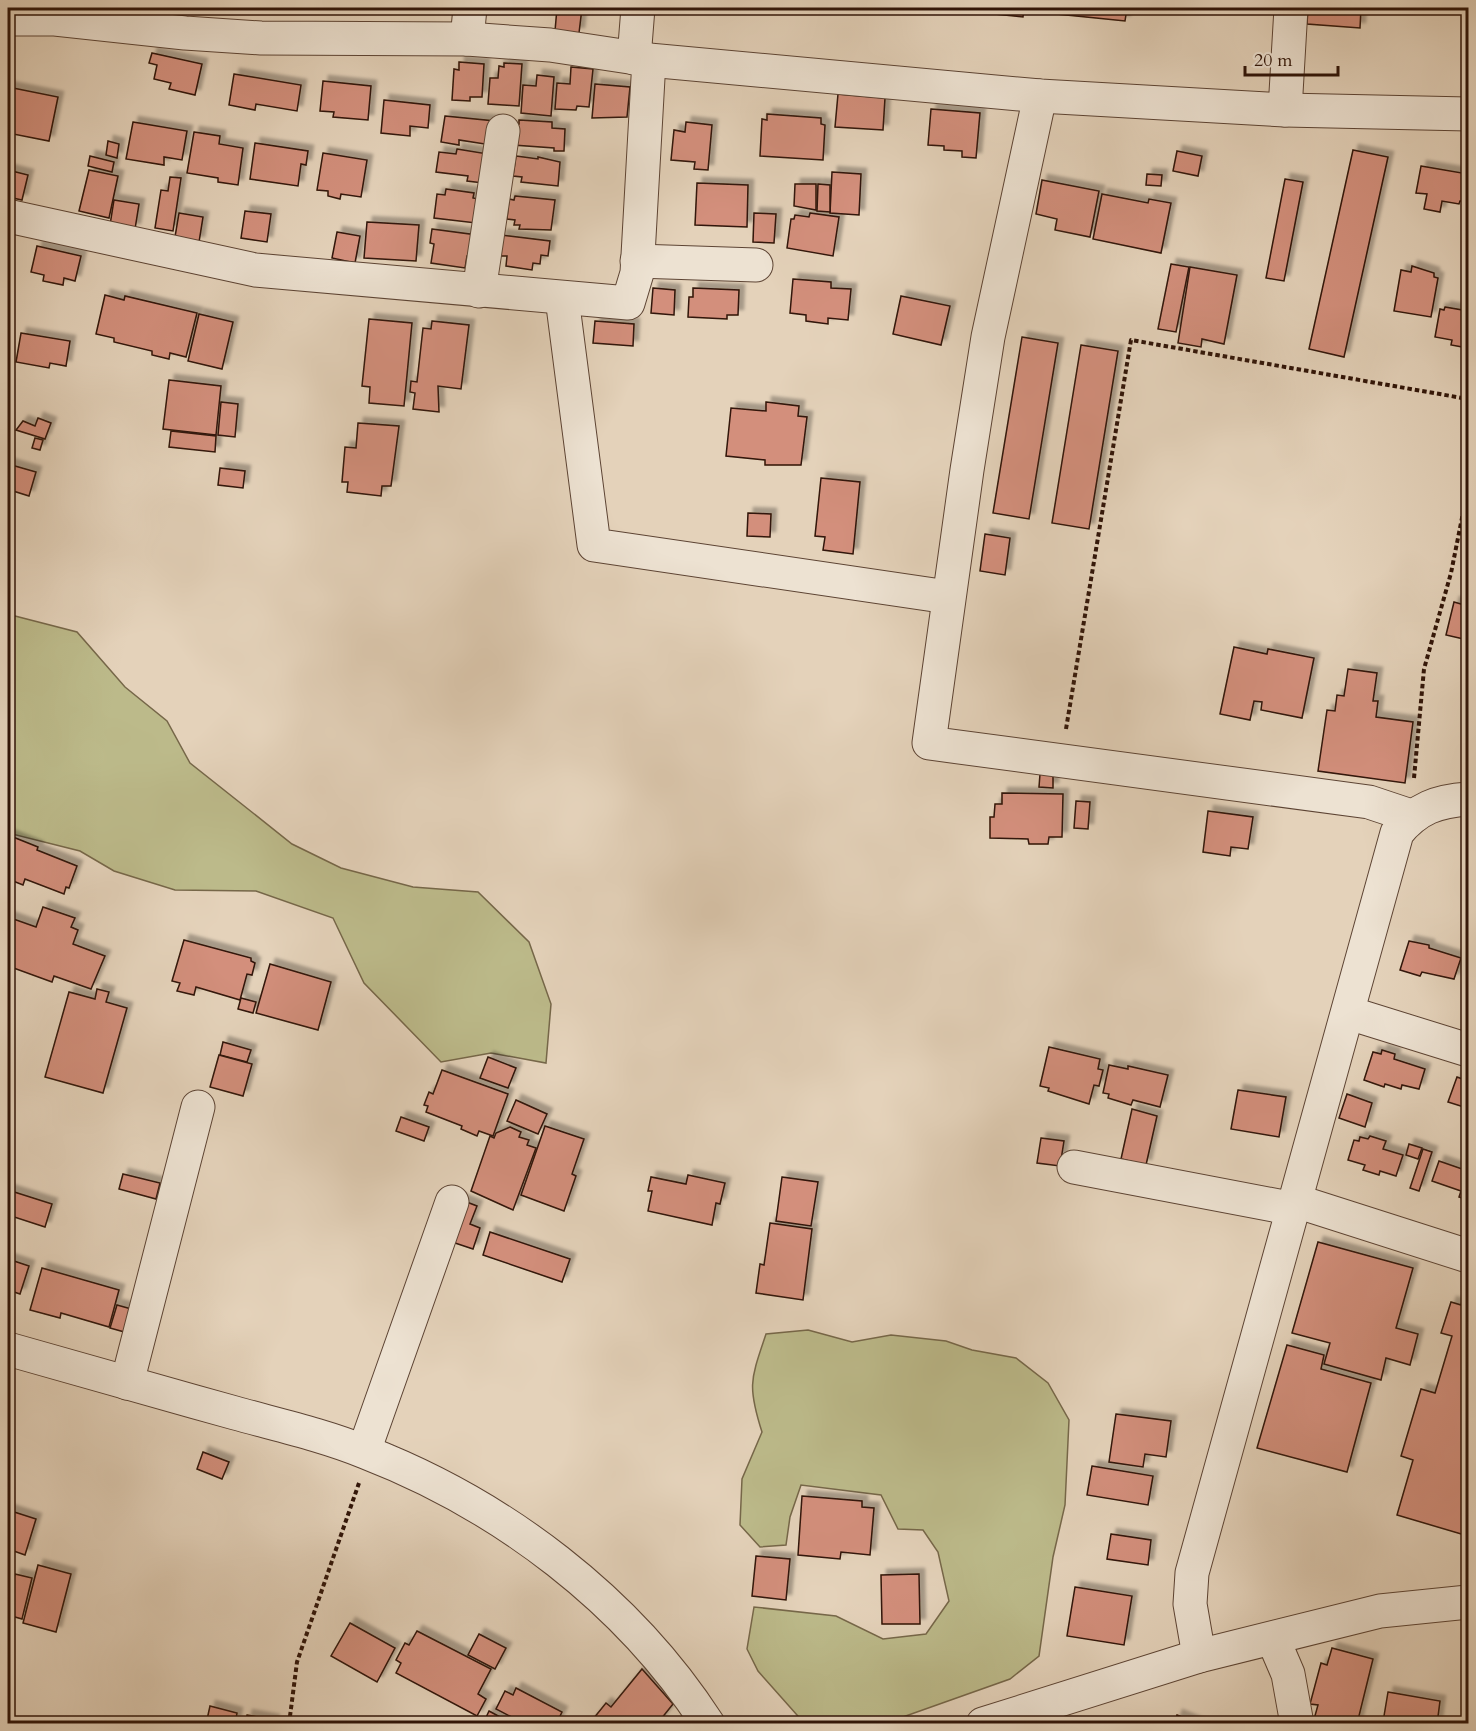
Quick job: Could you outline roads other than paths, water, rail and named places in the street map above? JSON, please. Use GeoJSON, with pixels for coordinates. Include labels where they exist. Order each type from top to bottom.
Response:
{"type":"FeatureCollection","features":[{"type":"Feature","properties":{"kind":"street"},"geometry":{"type":"LineString","coordinates":[[9,225],[255,270],[628,303],[637,261],[641,59],[638,8]]}},
{"type":"Feature","properties":{"kind":"street"},"geometry":{"type":"LineString","coordinates":[[1284,110],[1291,8]]}},
{"type":"Feature","properties":{"kind":"street"},"geometry":{"type":"LineString","coordinates":[[8,19],[56,13],[185,33],[261,38],[469,23],[550,45],[641,59],[1040,96],[1284,110],[1468,114]]}},
{"type":"Feature","properties":{"kind":"street"},"geometry":{"type":"LineString","coordinates":[[1040,96],[988,338],[948,597],[929,742],[1369,802],[1411,816]]}},
{"type":"Feature","properties":{"kind":"street"},"geometry":{"type":"LineString","coordinates":[[479,291],[503,131]]}},
{"type":"Feature","properties":{"kind":"street"},"geometry":{"type":"LineString","coordinates":[[637,261],[756,265]]}},
{"type":"Feature","properties":{"kind":"street"},"geometry":{"type":"LineString","coordinates":[[562,298],[594,545],[948,597]]}},
{"type":"Feature","properties":{"kind":"street"},"geometry":{"type":"LineString","coordinates":[[1199,1656],[1190,1604],[1192,1573],[1397,833],[1411,816],[1446,800],[1468,799]]}},
{"type":"Feature","properties":{"kind":"street"},"geometry":{"type":"LineString","coordinates":[[1349,1013],[1468,1050]]}},
{"type":"Feature","properties":{"kind":"street"},"geometry":{"type":"LineString","coordinates":[[127,1383],[198,1107]]}},
{"type":"Feature","properties":{"kind":"street"},"geometry":{"type":"LineString","coordinates":[[1074,1167],[1295,1205],[1468,1257]]}},
{"type":"Feature","properties":{"kind":"street"},"geometry":{"type":"LineString","coordinates":[[367,1452],[452,1202]]}},
{"type":"Feature","properties":{"kind":"street"},"geometry":{"type":"LineString","coordinates":[[8,1349],[367,1452],[460,1495],[521,1533],[566,1568],[626,1622],[664,1664],[708,1724]]}},
{"type":"Feature","properties":{"kind":"street"},"geometry":{"type":"LineString","coordinates":[[983,1724],[1199,1656],[1380,1611],[1468,1602]]}},
{"type":"Feature","properties":{"kind":"street"},"geometry":{"type":"LineString","coordinates":[[1273,1639],[1288,1674],[1297,1724]]}}]}
